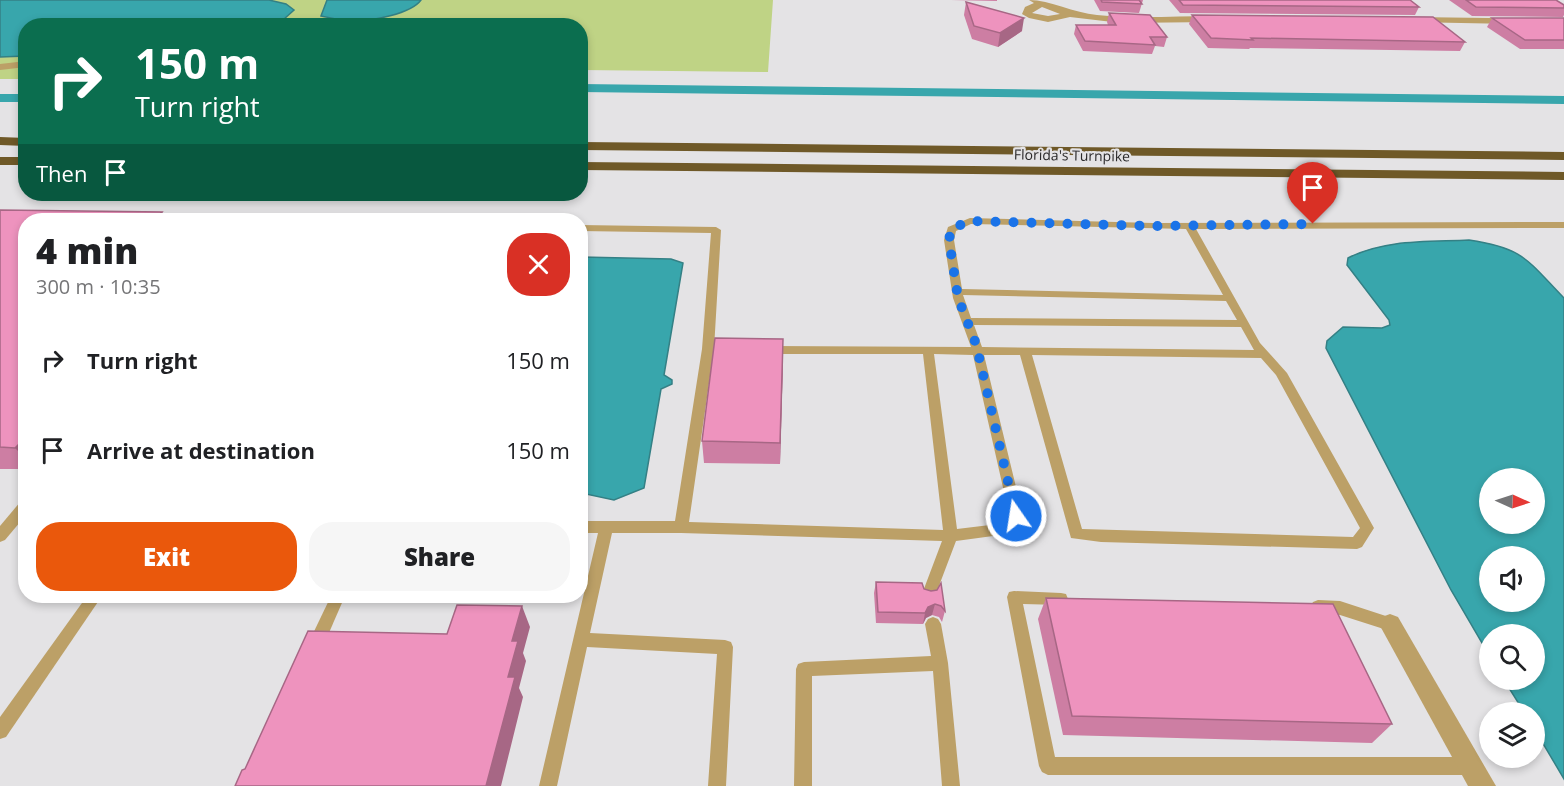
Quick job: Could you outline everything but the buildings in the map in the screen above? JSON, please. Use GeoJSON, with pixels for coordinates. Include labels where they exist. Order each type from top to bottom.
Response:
{"type":"FeatureCollection","features":[{"type":"Feature","properties":{"kind":"highway"},"geometry":{"type":"LineString","coordinates":[[0,141],[18,141]]}},
{"type":"Feature","properties":{"kind":"highway","name":"Florida's Turnpike"},"geometry":{"type":"LineString","coordinates":[[588,146],[1564,156]]}},
{"type":"Feature","properties":{"kind":"highway"},"geometry":{"type":"LineString","coordinates":[[0,161],[18,161]]}},
{"type":"Feature","properties":{"kind":"highway","name":"Florida's Turnpike"},"geometry":{"type":"LineString","coordinates":[[588,166],[1564,176]]}},
{"type":"Feature","properties":{"kind":"street"},"geometry":{"type":"LineString","coordinates":[[1070,13],[1050,19],[1038,18],[1028,14],[1028,9],[1037,2],[1070,13],[1116,18],[1222,19]]}},
{"type":"Feature","properties":{"kind":"street"},"geometry":{"type":"LineString","coordinates":[[1399,20],[1564,22]]}},
{"type":"Feature","properties":{"kind":"street"},"geometry":{"type":"LineString","coordinates":[[0,67],[18,65]]}},
{"type":"Feature","properties":{"kind":"street"},"geometry":{"type":"LineString","coordinates":[[1390,624],[1478,776]]}},
{"type":"Feature","properties":{"kind":"lane"},"geometry":{"type":"LineString","coordinates":[[588,527],[681,527],[951,536],[993,530],[1016,516],[978,351],[957,292],[949,240],[951,229],[970,221],[1189,225],[1564,225]]}},
{"type":"Feature","properties":{"kind":"lane"},"geometry":{"type":"LineString","coordinates":[[1025,351],[1076,534],[1357,543],[1367,528],[1281,373],[1264,354],[1244,324],[1189,225]]}},
{"type":"Feature","properties":{"kind":"lane"},"geometry":{"type":"LineString","coordinates":[[588,228],[716,230],[714,349],[681,527]]}},
{"type":"Feature","properties":{"kind":"lane"},"geometry":{"type":"LineString","coordinates":[[957,292],[1230,298]]}},
{"type":"Feature","properties":{"kind":"lane"},"geometry":{"type":"LineString","coordinates":[[968,321],[1244,324]]}},
{"type":"Feature","properties":{"kind":"lane"},"geometry":{"type":"LineString","coordinates":[[755,350],[1264,354]]}},
{"type":"Feature","properties":{"kind":"lane"},"geometry":{"type":"LineString","coordinates":[[928,350],[951,536],[929,594]]}},
{"type":"Feature","properties":{"kind":"lane"},"geometry":{"type":"LineString","coordinates":[[0,536],[18,515]]}},
{"type":"Feature","properties":{"kind":"lane"},"geometry":{"type":"LineString","coordinates":[[548,786],[606,527]]}},
{"type":"Feature","properties":{"kind":"lane"},"geometry":{"type":"LineString","coordinates":[[1072,599],[1014,597],[1048,766],[1478,776]]}},
{"type":"Feature","properties":{"kind":"lane"},"geometry":{"type":"LineString","coordinates":[[0,731],[90,603]]}},
{"type":"Feature","properties":{"kind":"lane"},"geometry":{"type":"LineString","coordinates":[[309,659],[335,603]]}},
{"type":"Feature","properties":{"kind":"lane"},"geometry":{"type":"LineString","coordinates":[[1305,607],[1340,608],[1390,624]]}},
{"type":"Feature","properties":{"kind":"lane"},"geometry":{"type":"LineString","coordinates":[[933,624],[940,663],[951,786]]}},
{"type":"Feature","properties":{"kind":"lane"},"geometry":{"type":"LineString","coordinates":[[581,639],[725,648],[717,786]]}},
{"type":"Feature","properties":{"kind":"lane"},"geometry":{"type":"LineString","coordinates":[[803,786],[804,669],[940,663]]}},
{"type":"Feature","properties":{"kind":"green space"},"geometry":{"type":"Polygon","coordinates":[[[0,0],[773,0],[768,72],[588,70],[588,18],[18,18],[18,79],[0,79],[0,0]]]}},
{"type":"Feature","properties":{"kind":"water"},"geometry":{"type":"Polygon","coordinates":[[[0,0],[269,0],[286,4],[294,10],[285,18],[18,18],[18,56],[0,57],[0,0]]]}},
{"type":"Feature","properties":{"kind":"water"},"geometry":{"type":"Polygon","coordinates":[[[327,0],[421,0],[400,13],[380,18],[321,16],[327,0]]]}},
{"type":"Feature","properties":{"kind":"water"},"geometry":{"type":"Polygon","coordinates":[[[1469,240],[1502,247],[1532,265],[1564,298],[1564,779],[1545,747],[1545,702],[1518,702],[1510,690],[1545,690],[1545,624],[1479,624],[1479,638],[1451,590],[1326,348],[1327,341],[1343,327],[1382,328],[1390,325],[1389,320],[1347,265],[1348,258],[1377,247],[1469,240]]]}},
{"type":"Feature","properties":{"kind":"water"},"geometry":{"type":"Polygon","coordinates":[[[588,257],[671,259],[683,263],[664,375],[672,380],[672,384],[661,389],[644,488],[614,500],[588,494],[588,257]]]}},
{"type":"Feature","properties":{"kind":"waterway"},"geometry":{"type":"LineString","coordinates":[[588,88],[1564,100]]}},
{"type":"Feature","properties":{"kind":"waterway"},"geometry":{"type":"LineString","coordinates":[[0,98],[18,98]]}},
{"type":"Feature","properties":{"kind":"route"},"geometry":{"type":"LineString","coordinates":[[1016,516],[976,344],[958,298],[949,240],[951,229],[970,221],[1153,226],[1313,224]]}}]}
